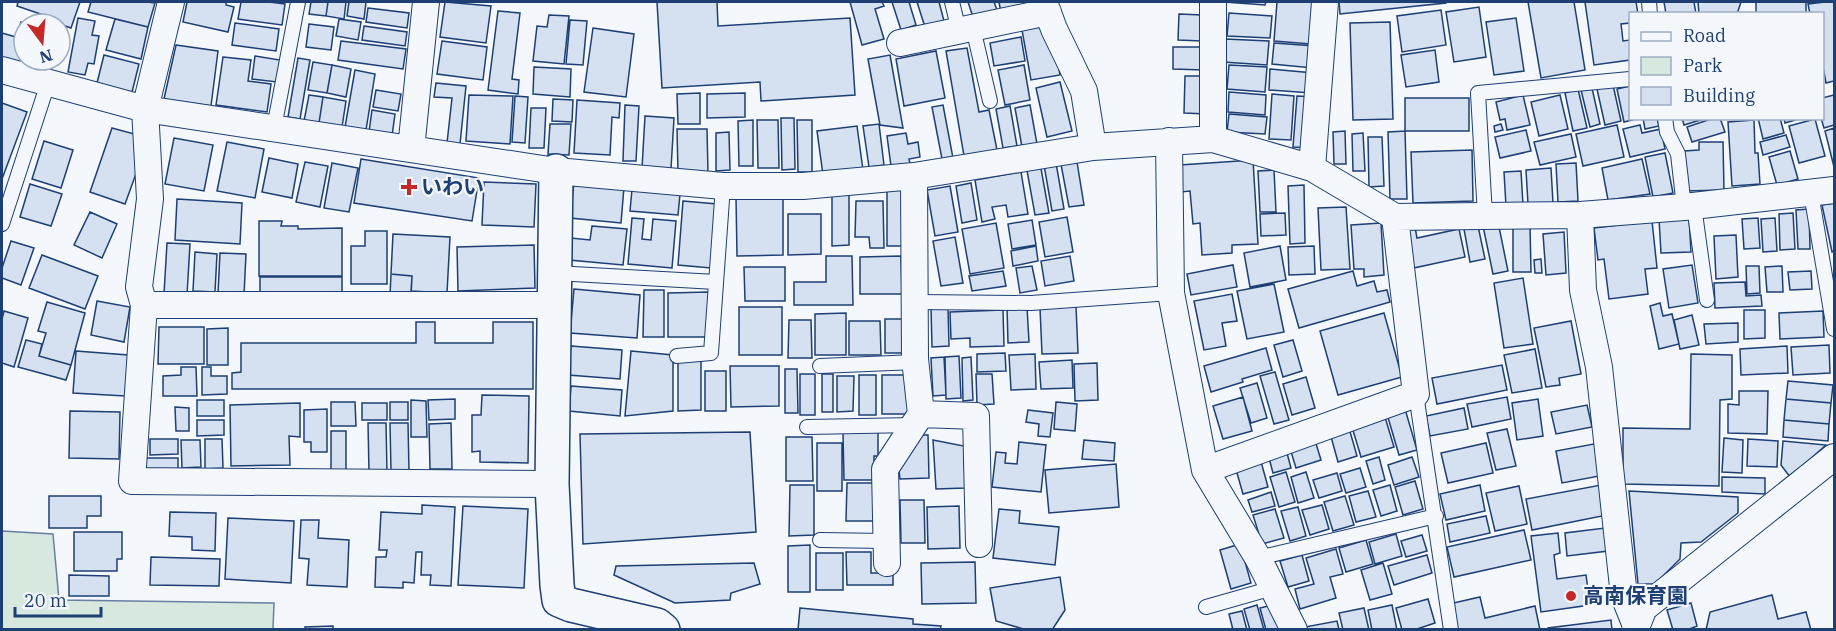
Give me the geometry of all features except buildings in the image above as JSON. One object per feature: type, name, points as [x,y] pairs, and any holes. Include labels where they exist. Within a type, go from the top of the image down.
[{"type":"street","points":[[171,2],[145,109],[150,199],[140,287],[144,305],[132,481],[552,484]]},
{"type":"street","points":[[411,148],[426,2]]},
{"type":"street","points":[[1213,2],[1213,138]]},
{"type":"street","points":[[1312,168],[1325,2]]},
{"type":"street","points":[[900,43],[966,29],[1046,7],[1084,91],[1093,147]]},
{"type":"street","points":[[2,70],[145,109],[556,171],[723,186],[803,186],[914,176],[1093,147],[1213,138],[1312,168],[1395,217],[1580,215],[1823,191]]},
{"type":"street","points":[[1169,141],[1171,293],[1205,470],[1258,558],[1294,630]]},
{"type":"street","points":[[556,171],[552,484],[559,600],[571,605],[657,625],[663,630]]},
{"type":"street","points":[[887,552],[885,469],[918,419],[914,176]]},
{"type":"street","points":[[1580,215],[1583,290],[1599,367],[1624,596],[1635,628]]},
{"type":"street","points":[[1205,470],[1416,394],[1395,217]]},
{"type":"street","points":[[144,305],[555,306]]},
{"type":"street","points":[[918,419],[976,416],[979,544]]},
{"type":"street","points":[[1635,628],[1644,608],[1834,457]]},
{"type":"lane","points":[[274,128],[298,2]]},
{"type":"lane","points":[[952,2],[966,29],[990,101]]},
{"type":"lane","points":[[1485,216],[1478,93],[1629,79]]},
{"type":"lane","points":[[2,224],[48,83]]},
{"type":"lane","points":[[1665,120],[1667,132],[1678,154],[1707,300]]},
{"type":"lane","points":[[677,356],[711,353],[723,186]]},
{"type":"lane","points":[[1823,191],[1834,329]]},
{"type":"lane","points":[[555,273],[716,282]]},
{"type":"lane","points":[[916,302],[1031,303],[1171,293]]},
{"type":"lane","points":[[820,366],[916,363]]},
{"type":"lane","points":[[1416,394],[1452,630]]},
{"type":"lane","points":[[807,427],[918,419]]},
{"type":"lane","points":[[1258,558],[1436,516]]},
{"type":"lane","points":[[820,540],[887,552]]},
{"type":"lane","points":[[1206,607],[1273,588]]},
{"type":"green space","points":[[2,531],[53,534],[59,600],[274,603],[273,629],[2,629]]},
{"type":"place","name":"いわい","points":[[409,187]]},
{"type":"place","name":"高南保育園","points":[[1571,596]]}]
